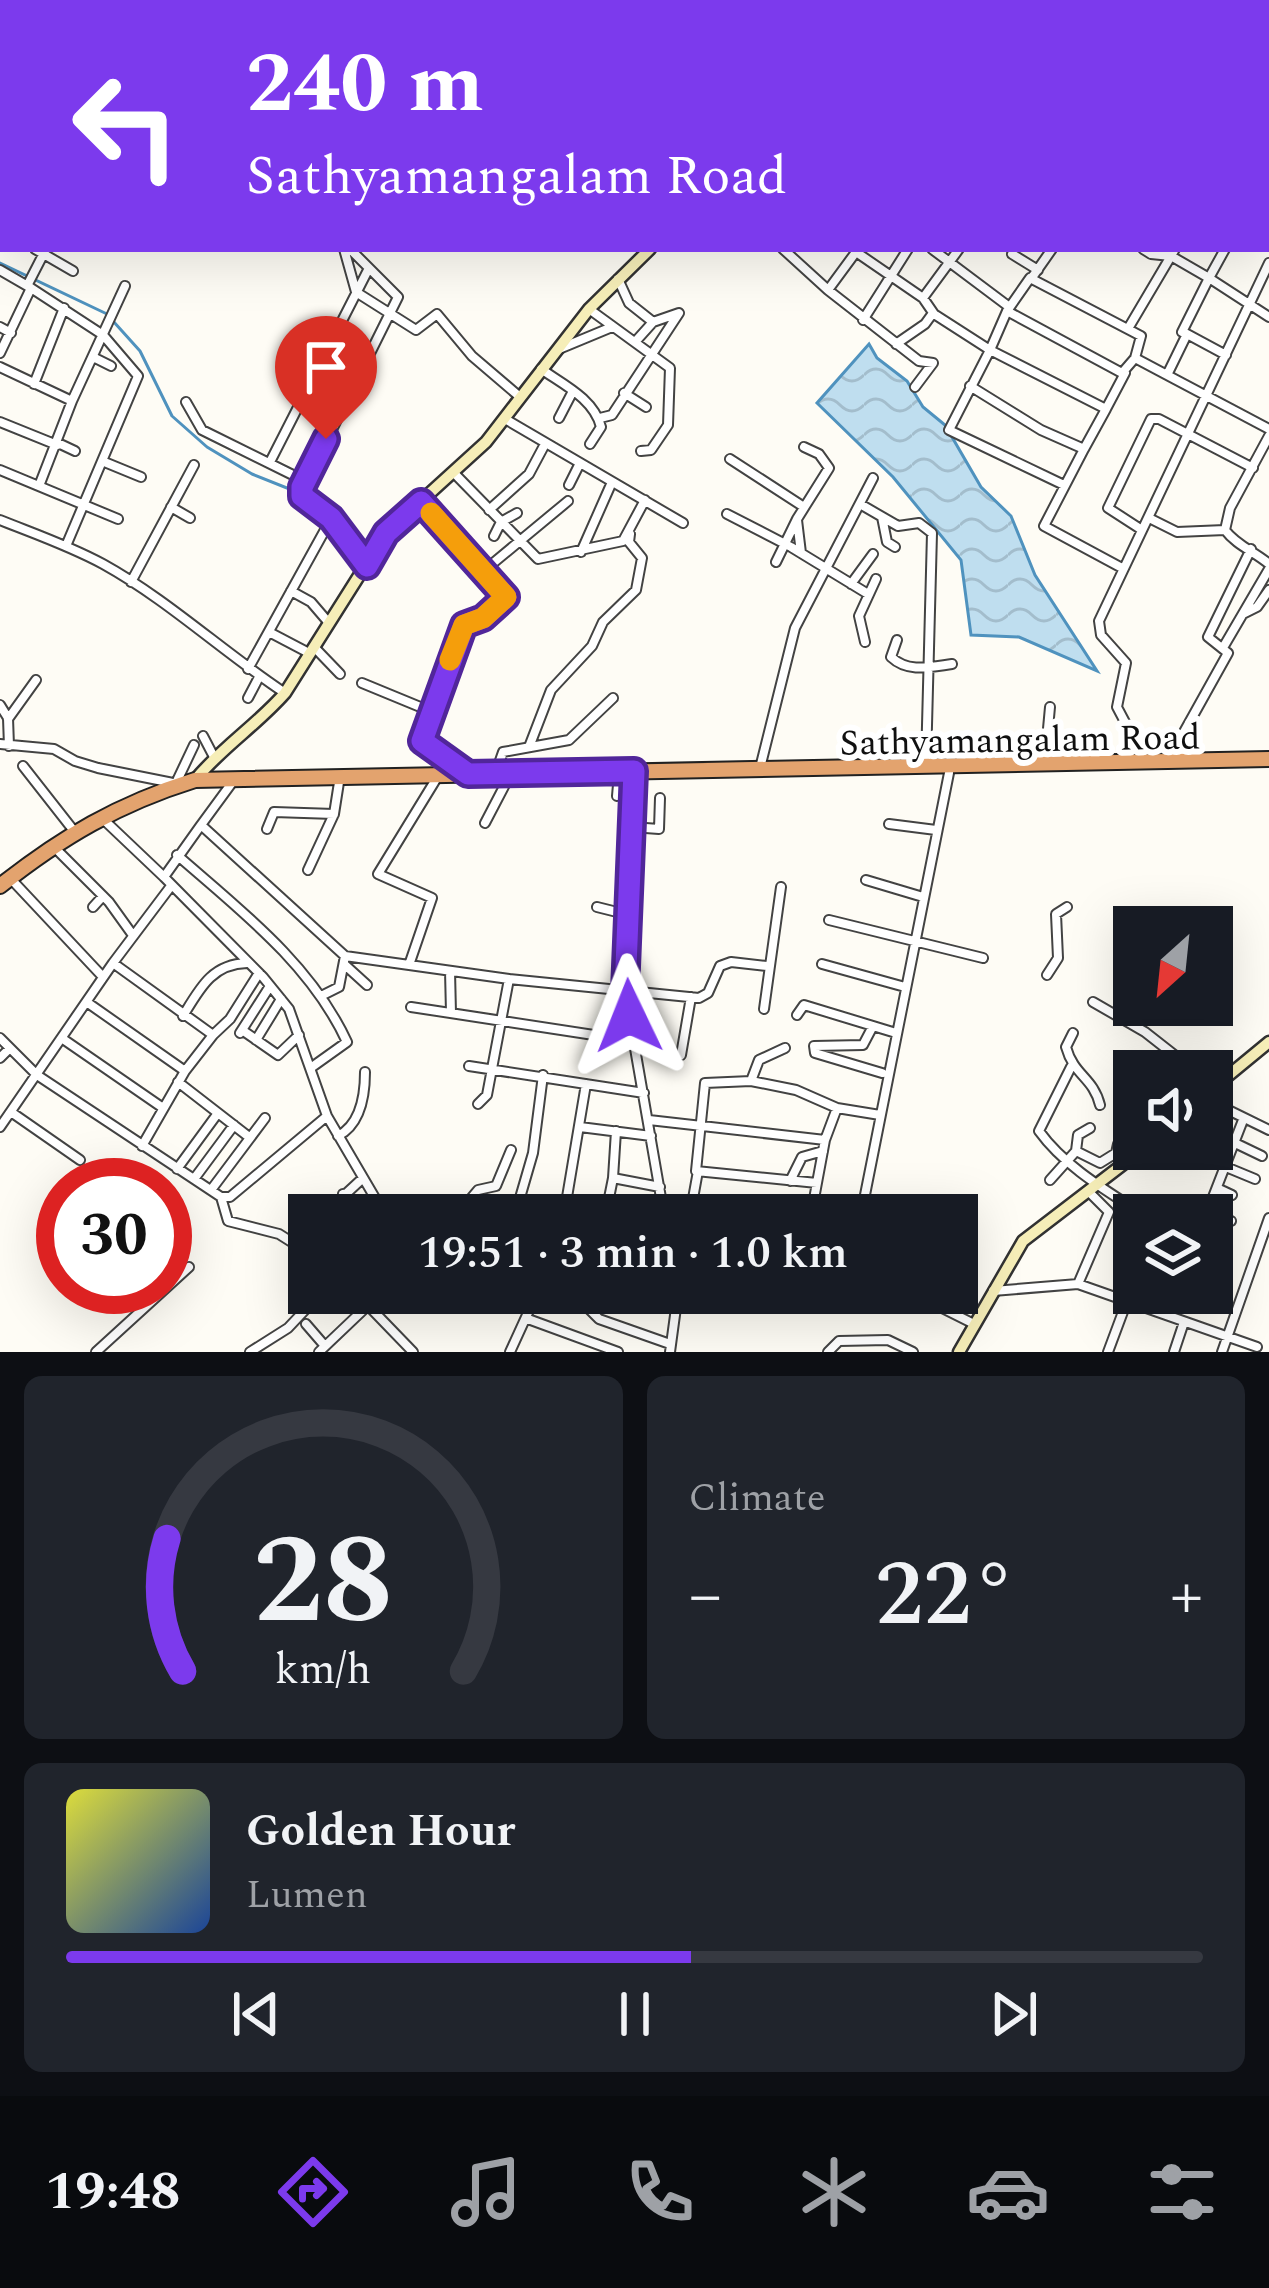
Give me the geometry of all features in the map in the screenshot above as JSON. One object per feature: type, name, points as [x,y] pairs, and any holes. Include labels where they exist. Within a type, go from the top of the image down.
[{"type":"highway","name":"Sathyamangalam Road","points":[[766,770],[950,773],[1146,761],[1269,763]]},
{"type":"highway","name":"Sathyamangalam Road","points":[[5,882],[74,831],[184,782],[340,775],[1269,763]]},
{"type":"street","points":[[0,353],[41,252]]},
{"type":"street","points":[[43,252],[73,272]]},
{"type":"street","points":[[348,252],[356,292],[416,330],[436,314],[472,356],[520,397]]},
{"type":"street","points":[[350,252],[398,297],[301,494],[372,558]]},
{"type":"street","points":[[184,782],[266,716],[285,694],[386,533],[505,419],[589,309],[647,252]]},
{"type":"street","points":[[787,252],[863,320],[920,361],[932,362],[915,387]]},
{"type":"street","points":[[828,290],[855,252]]},
{"type":"street","points":[[857,252],[923,298],[933,313],[990,350],[1106,409]]},
{"type":"street","points":[[863,320],[906,252]]},
{"type":"street","points":[[935,252],[1008,309],[1125,373]]},
{"type":"street","points":[[923,298],[957,252]]},
{"type":"street","points":[[1050,252],[1008,309],[949,430],[1064,484]]},
{"type":"street","points":[[1129,327],[1173,252],[1269,317]]},
{"type":"street","points":[[1223,252],[1183,332],[1226,356]]},
{"type":"street","points":[[1012,254],[1035,275],[1141,336],[1135,358],[1044,526],[1122,568]]},
{"type":"street","points":[[1146,761],[1117,707],[1126,663],[1097,628],[1269,263]]},
{"type":"street","points":[[270,462],[369,268]]},
{"type":"street","points":[[0,270],[104,335],[138,376],[67,546]]},
{"type":"street","points":[[618,279],[629,303],[653,322]]},
{"type":"street","points":[[39,486],[125,286]]},
{"type":"street","points":[[34,384],[64,308]]},
{"type":"street","points":[[589,309],[670,368],[668,425],[651,450],[641,451]]},
{"type":"street","points":[[600,418],[612,415],[679,313],[653,322],[635,342]]},
{"type":"street","points":[[896,344],[926,324],[933,313]]},
{"type":"street","points":[[553,352],[613,326]]},
{"type":"street","points":[[0,327],[11,333]]},
{"type":"street","points":[[1167,375],[1187,334]]},
{"type":"street","points":[[93,357],[112,366]]},
{"type":"street","points":[[1135,358],[1269,432],[1230,508],[1225,530],[1269,567],[1224,646]]},
{"type":"street","points":[[0,367],[72,401]]},
{"type":"street","points":[[540,368],[600,418],[601,427],[590,445]]},
{"type":"street","points":[[970,386],[1041,430],[1084,449]]},
{"type":"street","points":[[560,418],[573,391]]},
{"type":"street","points":[[624,393],[646,407]]},
{"type":"street","points":[[186,402],[202,430],[305,481]]},
{"type":"street","points":[[505,419],[683,523]]},
{"type":"street","points":[[1142,530],[1108,510],[1151,419],[1252,468]]},
{"type":"street","points":[[0,422],[75,451]]},
{"type":"street","points":[[489,510],[529,474],[546,443]]},
{"type":"street","points":[[776,562],[829,467],[819,454],[803,446]]},
{"type":"street","points":[[730,459],[804,507]]},
{"type":"street","points":[[102,461],[141,477]]},
{"type":"street","points":[[569,485],[580,463]]},
{"type":"street","points":[[130,582],[194,466]]},
{"type":"street","points":[[0,470],[118,519]]},
{"type":"street","points":[[453,472],[538,560],[623,541],[630,534]]},
{"type":"street","points":[[766,770],[795,628],[873,478]]},
{"type":"street","points":[[580,553],[612,482]]},
{"type":"street","points":[[529,747],[550,690],[592,646],[603,622],[636,590],[642,558],[629,542],[644,500]]},
{"type":"street","points":[[487,576],[492,564],[568,501]]},
{"type":"street","points":[[421,502],[506,597],[483,618],[464,625],[422,741],[468,774]]},
{"type":"street","points":[[860,504],[898,526],[920,523],[932,533],[926,766]]},
{"type":"street","points":[[171,507],[190,518]]},
{"type":"street","points":[[494,536],[501,522],[518,513]]},
{"type":"street","points":[[728,514],[868,594]]},
{"type":"street","points":[[882,517],[887,542],[895,547]]},
{"type":"street","points":[[248,669],[331,518]]},
{"type":"street","points":[[1148,518],[1177,532],[1225,530]]},
{"type":"street","points":[[797,519],[801,554]]},
{"type":"street","points":[[0,520],[67,546],[130,582],[285,694]]},
{"type":"street","points":[[1183,760],[1184,732],[1228,653],[1208,637],[1251,549]]},
{"type":"street","points":[[850,584],[873,554]]},
{"type":"street","points":[[865,642],[859,616],[876,579]]},
{"type":"street","points":[[1242,615],[1256,607],[1269,590]]},
{"type":"street","points":[[292,591],[311,602],[330,624]]},
{"type":"street","points":[[269,632],[313,651],[340,674]]},
{"type":"street","points":[[897,640],[891,657],[895,662],[910,668],[952,664]]},
{"type":"street","points":[[248,698],[260,676]]},
{"type":"street","points":[[36,680],[8,719],[4,745],[54,748],[86,764],[184,782]]},
{"type":"street","points":[[362,683],[430,711]]},
{"type":"street","points":[[485,823],[503,774],[503,752],[569,740],[613,698]]},
{"type":"street","points":[[0,704],[8,719]]},
{"type":"street","points":[[1044,763],[1050,707]]},
{"type":"street","points":[[203,736],[214,757]]},
{"type":"street","points":[[184,782],[194,745]]},
{"type":"street","points":[[23,766],[74,831]]},
{"type":"street","points":[[617,796],[627,771]]},
{"type":"street","points":[[627,771],[632,827],[625,991],[662,1194]]},
{"type":"street","points":[[865,1194],[950,773]]},
{"type":"street","points":[[308,870],[334,814],[340,775]]},
{"type":"street","points":[[409,965],[431,898],[378,874],[439,775]]},
{"type":"street","points":[[164,877],[235,778]]},
{"type":"street","points":[[632,827],[659,830],[660,798]]},
{"type":"street","points":[[267,829],[274,812],[334,814]]},
{"type":"street","points":[[101,817],[290,1009],[327,1116],[373,1194]]},
{"type":"street","points":[[890,824],[936,830]]},
{"type":"street","points":[[200,825],[368,985]]},
{"type":"street","points":[[52,845],[103,896],[132,935]]},
{"type":"street","points":[[177,855],[265,932],[321,996],[347,1042],[311,1068]]},
{"type":"street","points":[[866,880],[923,897]]},
{"type":"street","points":[[5,882],[103,977]]},
{"type":"street","points":[[0,1127],[171,886]]},
{"type":"street","points":[[764,1009],[781,887]]},
{"type":"street","points":[[93,907],[103,896]]},
{"type":"street","points":[[597,907],[628,915]]},
{"type":"street","points":[[1047,975],[1058,958],[1057,914],[1067,907]]},
{"type":"street","points":[[829,920],[983,958]]},
{"type":"street","points":[[344,960],[691,997],[709,993],[720,966],[731,962],[767,966]]},
{"type":"street","points":[[321,996],[339,987],[344,960]]},
{"type":"street","points":[[113,963],[213,1035]]},
{"type":"street","points":[[184,1016],[207,977],[231,964],[248,963]]},
{"type":"street","points":[[822,964],[905,987]]},
{"type":"street","points":[[450,971],[452,1013]]},
{"type":"street","points":[[142,1146],[185,1071],[230,1019],[259,973]]},
{"type":"street","points":[[478,1104],[487,1095],[508,979]]},
{"type":"street","points":[[270,986],[240,1032],[278,1055],[299,1035]]},
{"type":"street","points":[[681,1055],[691,997]]},
{"type":"street","points":[[256,1040],[281,999]]},
{"type":"street","points":[[1093,1002],[1168,1050]]},
{"type":"street","points":[[88,1003],[185,1071]]},
{"type":"street","points":[[797,1016],[805,1005],[896,1034]]},
{"type":"street","points":[[411,1007],[633,1041]]},
{"type":"street","points":[[873,1026],[862,1045],[814,1046],[815,1054],[882,1073]]},
{"type":"street","points":[[1073,1033],[1066,1047],[1071,1066],[1096,1088],[1100,1105]]},
{"type":"street","points":[[0,1038],[37,1075],[161,1158]]},
{"type":"street","points":[[63,1039],[163,1108]]},
{"type":"street","points":[[1233,1072],[1269,1042]]},
{"type":"street","points":[[0,1058],[10,1048]]},
{"type":"street","points":[[752,1081],[758,1060],[785,1048]]},
{"type":"street","points":[[469,1066],[644,1093]]},
{"type":"street","points":[[1071,1066],[1039,1131],[1094,1189],[1109,1212],[1078,1284]]},
{"type":"street","points":[[338,1136],[348,1131],[365,1098],[365,1072]]},
{"type":"street","points":[[521,1194],[532,1154],[543,1075]]},
{"type":"street","points":[[694,1194],[705,1083],[752,1081],[796,1090],[837,1108],[880,1114]]},
{"type":"street","points":[[178,1082],[249,1137]]},
{"type":"street","points":[[568,1194],[586,1084]]},
{"type":"street","points":[[815,1194],[837,1108]]},
{"type":"street","points":[[11,1112],[77,1158]]},
{"type":"street","points":[[184,1158],[218,1113]]},
{"type":"street","points":[[1233,1114],[1269,1130]]},
{"type":"street","points":[[234,1125],[194,1179],[221,1197],[230,1197],[327,1116]]},
{"type":"street","points":[[211,1190],[265,1118]]},
{"type":"street","points":[[649,1120],[825,1145]]},
{"type":"street","points":[[1233,1148],[1243,1120]]},
{"type":"street","points":[[580,1127],[651,1136]]},
{"type":"street","points":[[1050,1180],[1076,1150],[1078,1135],[1090,1128]]},
{"type":"street","points":[[610,1194],[616,1131]]},
{"type":"street","points":[[1235,1143],[1262,1156]]},
{"type":"street","points":[[790,1181],[802,1157],[825,1145]]},
{"type":"street","points":[[475,1194],[496,1186],[511,1150]]},
{"type":"street","points":[[1076,1150],[1100,1163],[1113,1155]]},
{"type":"street","points":[[959,1352],[1023,1240],[1117,1170]]},
{"type":"street","points":[[1215,1194],[1225,1170]]},
{"type":"street","points":[[1233,1170],[1256,1179]]},
{"type":"street","points":[[698,1172],[817,1184]]},
{"type":"street","points":[[343,1194],[363,1178]]},
{"type":"street","points":[[613,1178],[660,1187]]},
{"type":"street","points":[[1217,1188],[1230,1194]]},
{"type":"street","points":[[1094,1189],[1113,1199]]},
{"type":"street","points":[[221,1197],[228,1220],[288,1238]]},
{"type":"street","points":[[1222,1352],[1269,1218]]},
{"type":"street","points":[[992,1292],[1078,1284],[1113,1296]]},
{"type":"street","points":[[96,1352],[138,1314]]},
{"type":"street","points":[[250,1352],[301,1314]]},
{"type":"street","points":[[306,1324],[322,1349],[359,1314]]},
{"type":"street","points":[[378,1314],[412,1352]]},
{"type":"street","points":[[510,1352],[529,1314]]},
{"type":"street","points":[[594,1314],[670,1348],[673,1314]]},
{"type":"street","points":[[954,1314],[974,1324]]},
{"type":"street","points":[[1108,1352],[1122,1314]]},
{"type":"street","points":[[1162,1314],[1257,1347]]},
{"type":"street","points":[[528,1318],[618,1352]]},
{"type":"street","points":[[1174,1352],[1184,1322]]},
{"type":"street","points":[[828,1352],[839,1341],[888,1340],[913,1352]]},
{"type":"street","points":[[391,1352],[402,1341]]},
{"type":"water","points":[[869,344],[877,358],[907,381],[923,407],[945,425],[981,487],[1011,516],[1035,575],[1097,671],[1019,637],[971,635],[961,560],[893,477],[817,403]]},
{"type":"waterway","points":[[0,263],[107,314]]},
{"type":"waterway","points":[[113,321],[140,351],[172,416],[207,447],[252,474],[297,492]]},
{"type":"waterway","points":[[306,493],[340,513],[368,550]]},
{"type":"slow traffic","points":[[431,513],[506,597],[483,618],[464,625],[450,660]]},
{"type":"route","points":[[326,439],[302,496],[331,518],[367,566],[386,533],[421,502],[506,597],[483,618],[464,625],[422,741],[468,774],[634,771],[625,991],[629,1016]]}]
